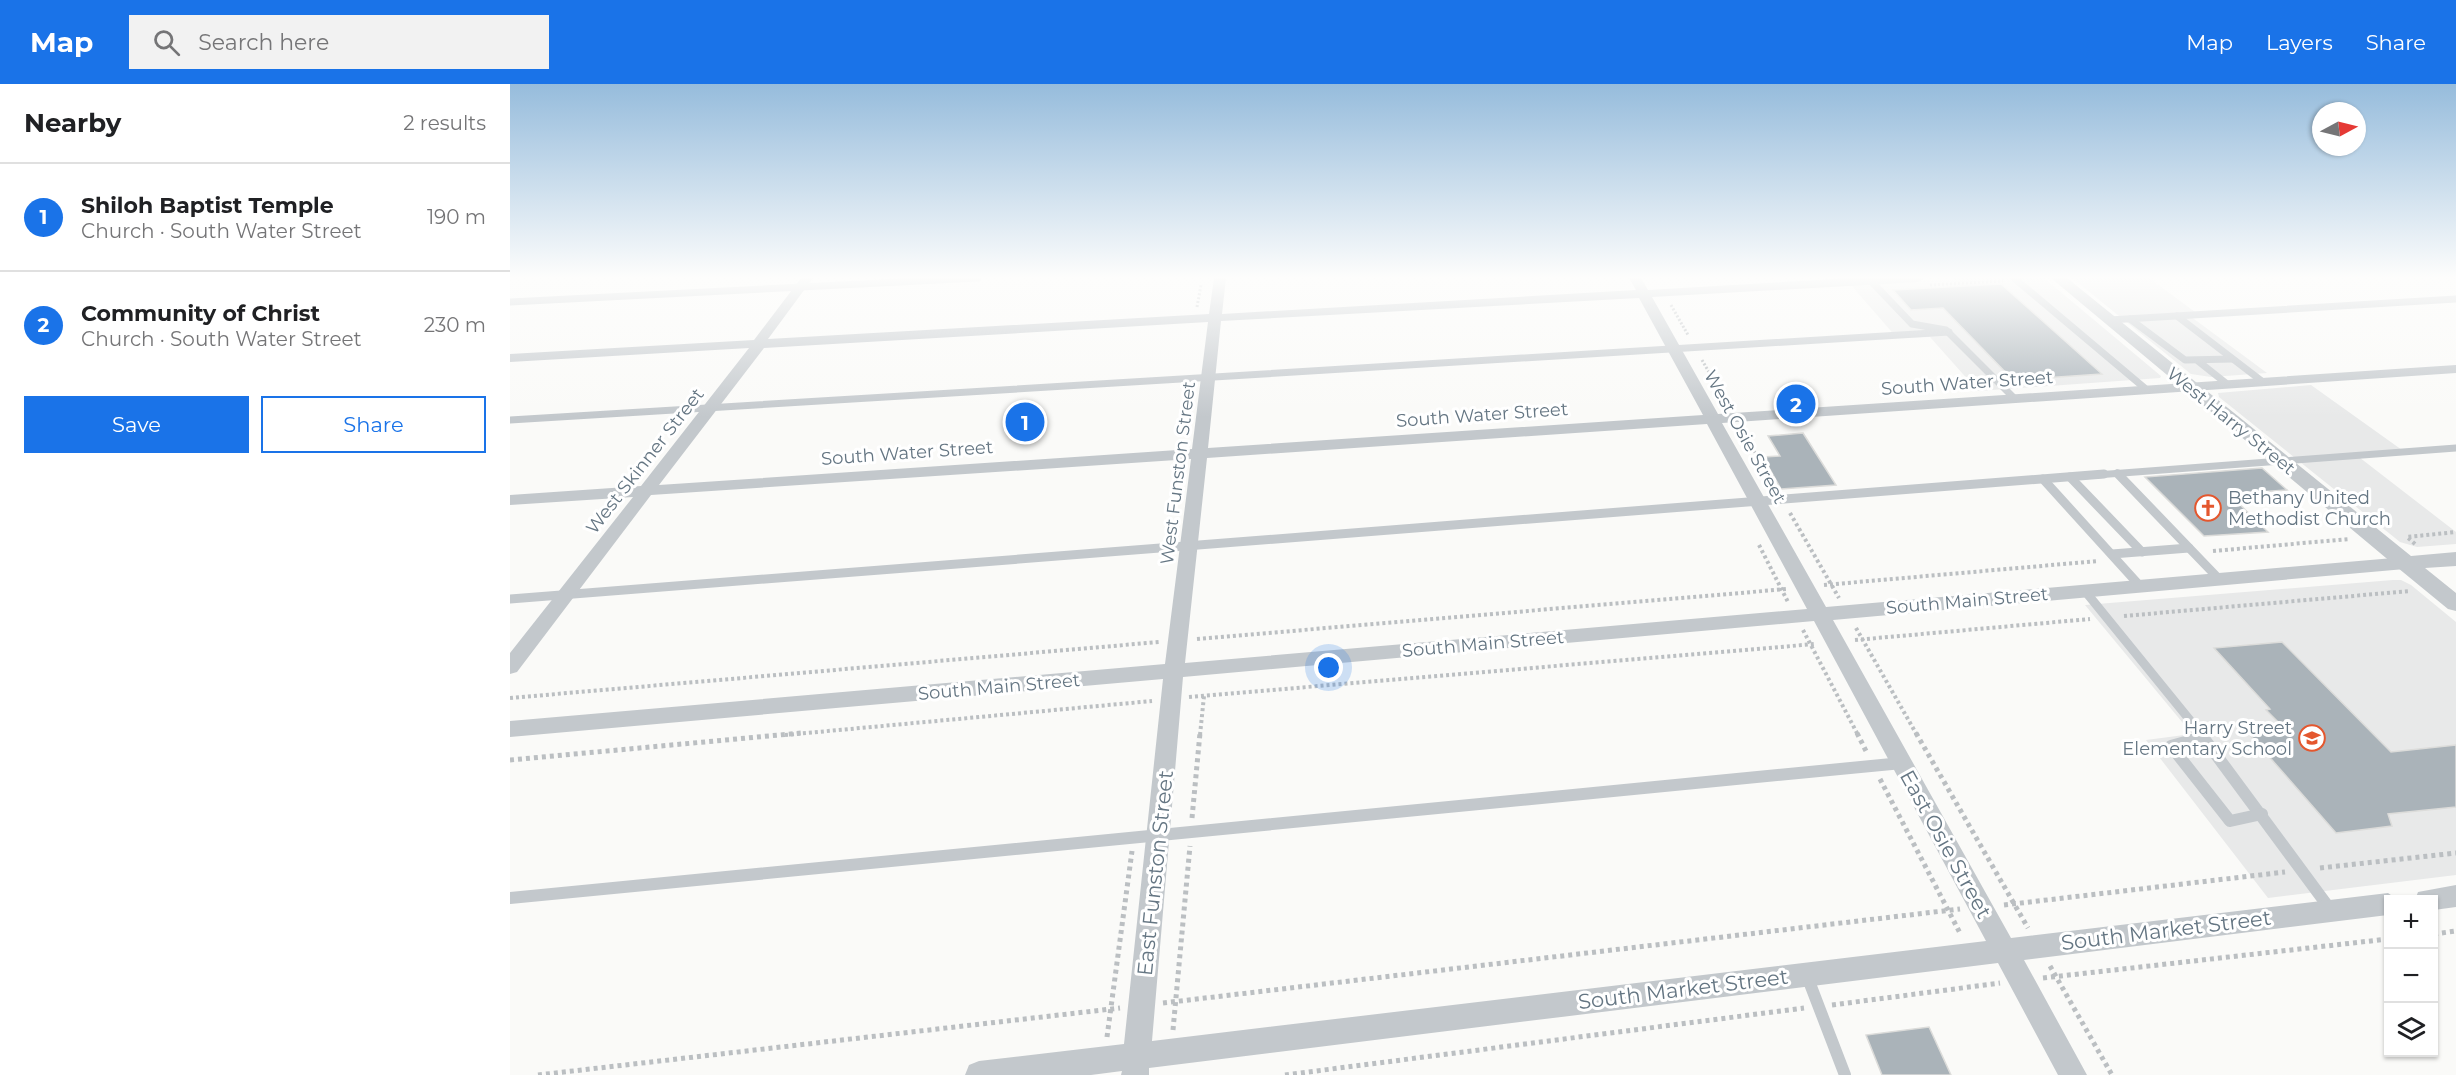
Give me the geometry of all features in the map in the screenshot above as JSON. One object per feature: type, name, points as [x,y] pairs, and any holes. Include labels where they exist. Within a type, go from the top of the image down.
[{"type":"street","name":"West Skinner Street","points":[[510,667],[774,324]]},
{"type":"street","points":[[510,358],[1105,324]]},
{"type":"street","name":"West Funston Street","points":[[1174,672],[1214,324]]},
{"type":"street","name":"West Osie Street","points":[[1661,324],[1820,614]]},
{"type":"street","name":"West Harry Street","points":[[2114,324],[2456,604]]},
{"type":"street","name":"South Water Street","points":[[510,500],[2456,369]]},
{"type":"street","name":"South Main Street","points":[[510,729],[2456,559]]},
{"type":"street","name":"East Osie Street","points":[[1820,614],[2073,1075]]},
{"type":"street","name":"East Funston Street","points":[[1136,1066],[1174,672]]},
{"type":"street","points":[[2438,898],[2456,896]]},
{"type":"street","name":"South Market Street","points":[[979,1075],[1136,1066],[1171,1052],[2384,904]]},
{"type":"lane","points":[[1913,324],[1949,332],[2015,399]]},
{"type":"lane","points":[[2069,324],[2147,390]]},
{"type":"lane","points":[[2137,324],[2178,357],[2198,361],[2232,359]]},
{"type":"lane","points":[[2188,324],[2263,382]]},
{"type":"lane","points":[[510,420],[1949,332]]},
{"type":"lane","points":[[2198,361],[2228,384]]},
{"type":"lane","points":[[510,598],[1782,498],[2456,448]]},
{"type":"lane","points":[[2117,473],[2219,579]]},
{"type":"lane","points":[[2070,477],[2142,552]]},
{"type":"lane","points":[[2043,479],[2140,586]]},
{"type":"lane","points":[[2114,557],[2142,552],[2192,551]]},
{"type":"lane","points":[[2085,591],[2204,737],[2331,911]]},
{"type":"lane","points":[[2204,737],[2171,746],[2230,821],[2262,814]]},
{"type":"lane","points":[[510,898],[1902,763]]},
{"type":"lane","points":[[1806,973],[1845,1075]]},
{"type":"path","points":[[1681,324],[2112,1075]]},
{"type":"path","points":[[2415,543],[2407,537],[2456,532]]},
{"type":"path","points":[[2192,551],[2353,539]]},
{"type":"path","points":[[510,698],[1831,585],[2114,557]]},
{"type":"path","points":[[510,760],[1204,696],[2414,591]]},
{"type":"path","points":[[1171,1052],[1204,696]]},
{"type":"path","points":[[538,1075],[2456,853]]},
{"type":"path","points":[[2438,933],[2456,931]]},
{"type":"shaded area","points":[[1885,324],[2099,324],[2161,376],[2160,378],[1978,391],[1930,337],[1897,338]]},
{"type":"shaded area","points":[[2129,324],[2201,324],[2267,373],[2211,377],[2191,374]]},
{"type":"shaded area","points":[[2311,385],[2402,450],[2355,454],[2456,532],[2456,544],[2417,547],[2400,542],[2219,397],[2218,393]]},
{"type":"shaded area","name":"Harry Street Elementary School","points":[[2401,580],[2411,585],[2456,622],[2456,875],[2268,898],[2146,740],[2192,734],[2085,605]]},
{"type":"building","points":[[1959,324],[2046,324],[2102,374],[2013,380]]},
{"type":"building","points":[[1803,433],[1836,485],[1781,489],[1763,457],[1780,456],[1768,436]]},
{"type":"building","name":"Bethany United Methodist Church","points":[[2262,468],[2287,490],[2229,494],[2268,532],[2204,536],[2145,477]]},
{"type":"building","points":[[2282,642],[2391,752],[2456,745],[2456,807],[2388,814],[2392,826],[2336,833],[2244,728],[2280,724],[2266,710],[2270,709],[2214,648]]},
{"type":"building","points":[[1929,1027],[1951,1075],[1882,1075],[1866,1035]]},
{"type":"place","name":"Community of Christ","points":[[1796,404]]},
{"type":"place","name":"Shiloh Baptist Temple","points":[[1025,422]]},
{"type":"place","name":"Bethany United Methodist Church","points":[[2208,508]]},
{"type":"place","name":"Harry Street Elementary School","points":[[2312,738]]}]
